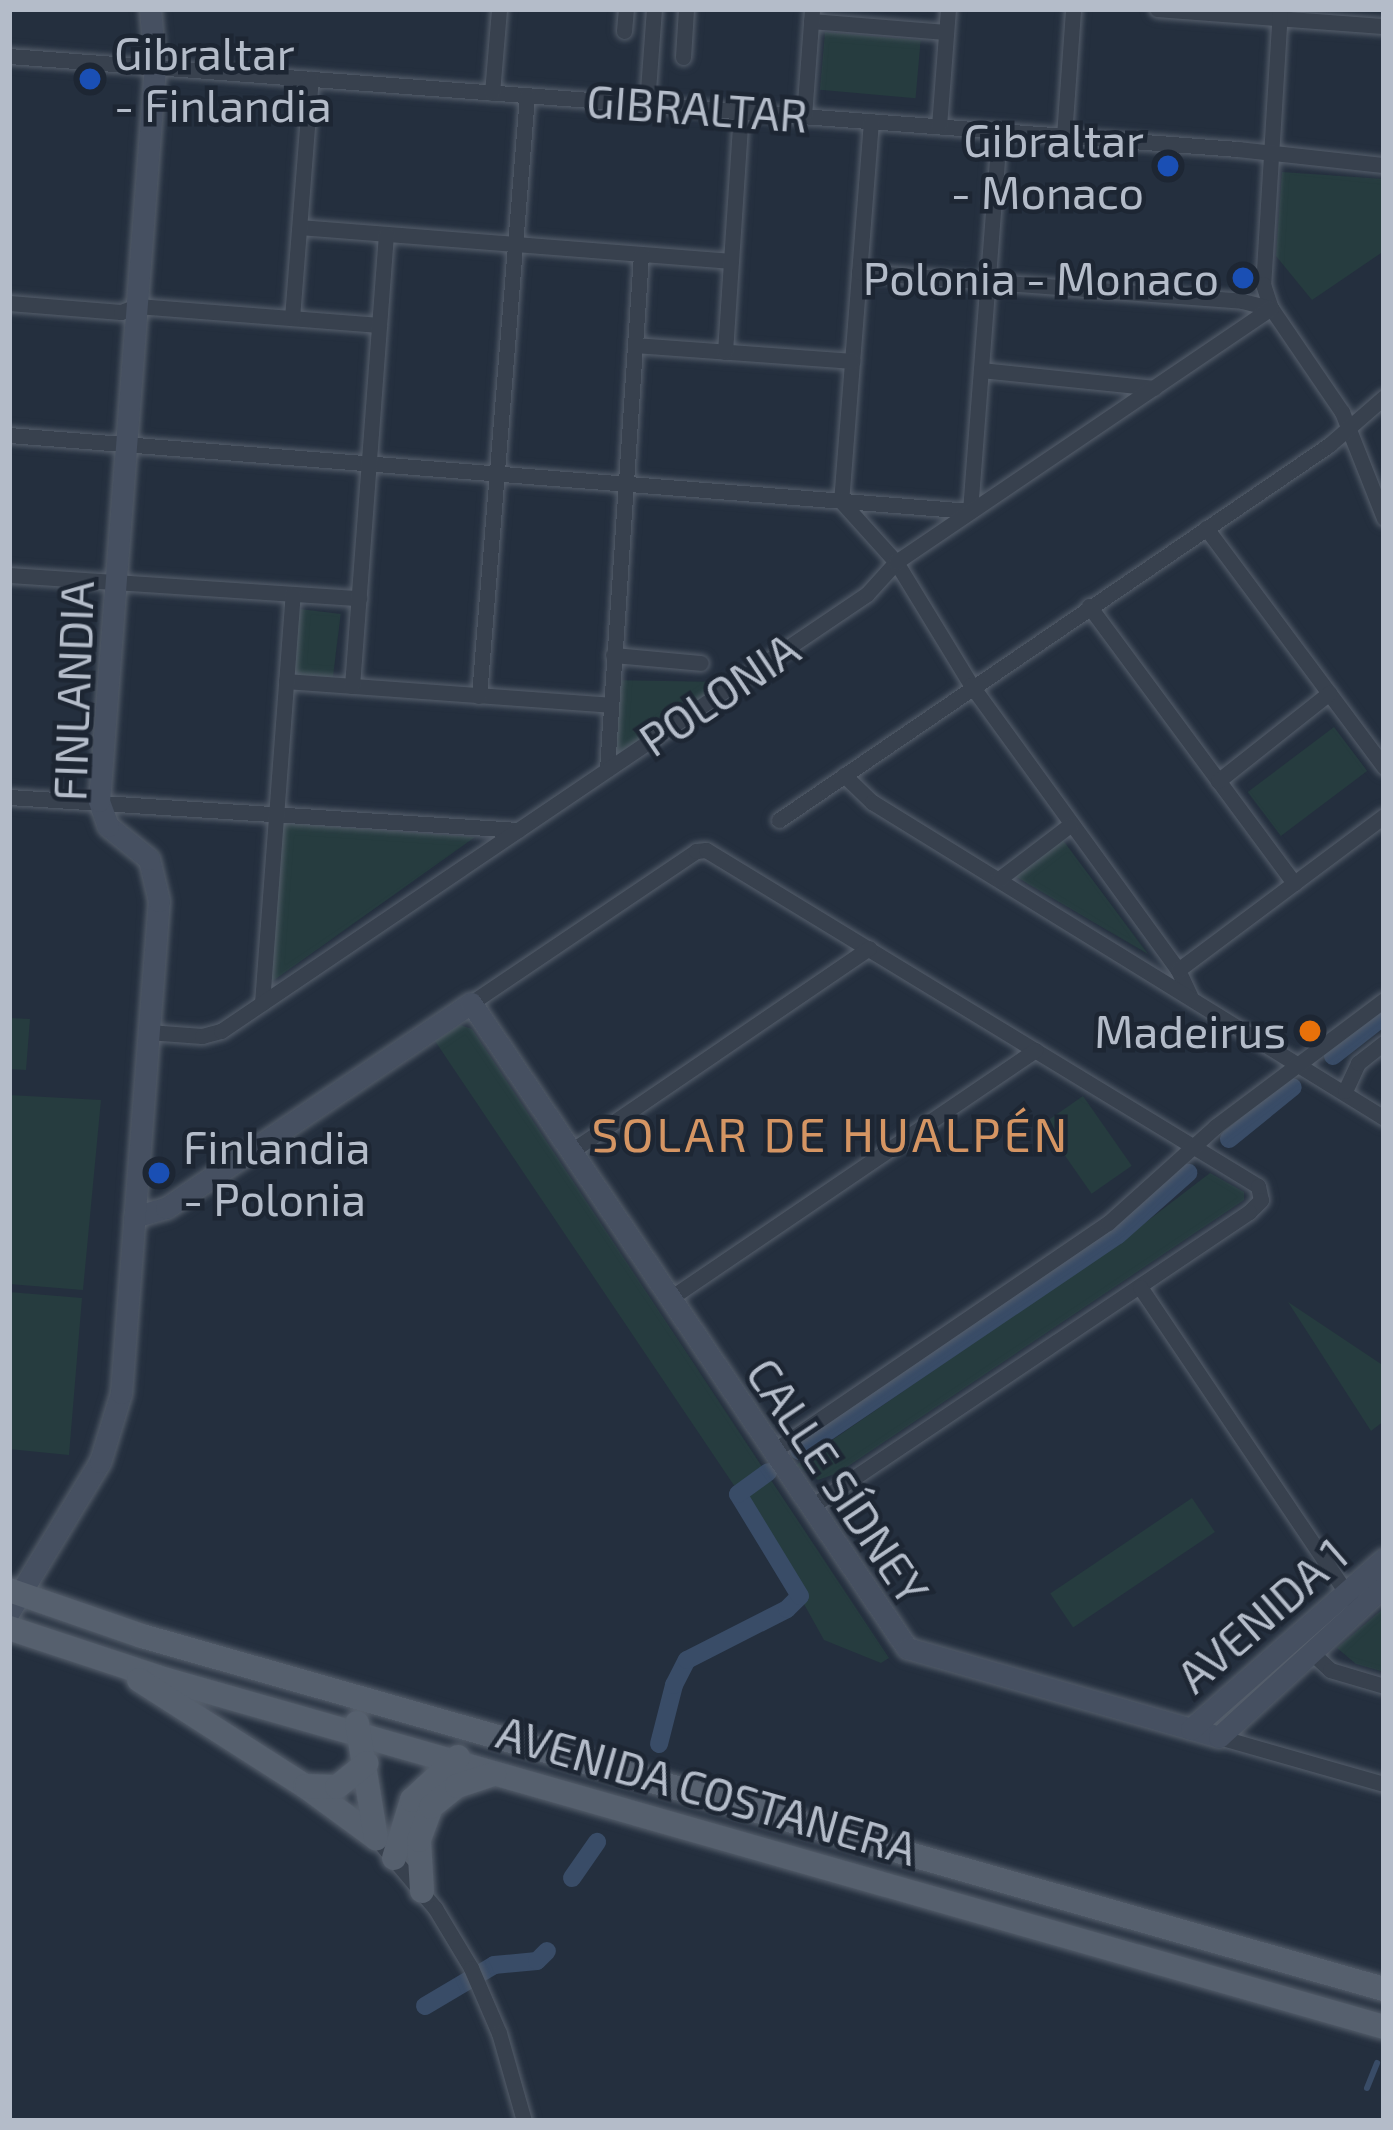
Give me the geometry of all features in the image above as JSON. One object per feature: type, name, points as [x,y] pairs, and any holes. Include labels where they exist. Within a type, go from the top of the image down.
[{"type":"main road","name":"AVENIDA COSTANERA","points":[[12,1599],[1384,1989]]},
{"type":"main road","name":"AVENIDA COSTANERA","points":[[9,1628],[114,1664],[362,1736],[1384,2027]]},
{"type":"main road","points":[[114,1664],[305,1786],[376,1838]]},
{"type":"main road","points":[[326,1689],[350,1712],[362,1736],[376,1838]]},
{"type":"main road","points":[[394,1858],[412,1800],[452,1761],[512,1742]]},
{"type":"main road","points":[[305,1786],[337,1787],[367,1763]]},
{"type":"main road","points":[[422,1891],[419,1840],[431,1807],[457,1786],[497,1774]]},
{"type":"street","name":"FINLANDIA","points":[[12,1599],[100,1462],[115,1425],[134,1217],[158,878],[149,859],[108,826],[99,801],[155,67],[150,9]]},
{"type":"street","points":[[492,93],[499,9]]},
{"type":"street","points":[[624,31],[626,9]]},
{"type":"street","points":[[647,104],[654,9]]},
{"type":"street","points":[[682,57],[686,9]]},
{"type":"street","points":[[938,126],[948,9]]},
{"type":"street","points":[[1064,136],[1073,9]]},
{"type":"street","points":[[1157,9],[1280,14],[1384,26]]},
{"type":"street","points":[[1280,14],[1262,269],[1271,308],[1348,427],[1384,518]]},
{"type":"street","points":[[804,116],[811,15],[946,32]]},
{"type":"street","name":"GIBRALTAR","points":[[9,56],[1269,152],[1384,165]]},
{"type":"street","points":[[292,318],[311,79]]},
{"type":"street","points":[[479,696],[527,95]]},
{"type":"street","points":[[724,352],[741,111]]},
{"type":"street","points":[[871,121],[841,501],[896,562],[971,685],[1178,970],[1190,996]]},
{"type":"street","points":[[9,435],[970,511],[999,131]]},
{"type":"street","points":[[300,227],[731,261]]},
{"type":"street","points":[[352,686],[386,234]]},
{"type":"street","points":[[607,769],[641,254]]},
{"type":"street","points":[[859,272],[1242,301],[1271,308]]},
{"type":"street","points":[[9,303],[121,312],[137,306],[380,325]]},
{"type":"street","name":"POLONIA","points":[[148,1032],[210,1036],[262,1004],[867,594],[896,562],[1271,308]]},
{"type":"street","points":[[634,345],[852,361]]},
{"type":"street","points":[[981,370],[1154,388]]},
{"type":"street","points":[[779,820],[1206,528],[1384,397]]},
{"type":"street","points":[[1206,528],[1384,767]]},
{"type":"street","points":[[9,575],[358,598]]},
{"type":"street","points":[[262,1004],[293,594]]},
{"type":"street","points":[[1089,606],[1294,884]]},
{"type":"street","points":[[613,655],[701,663]]},
{"type":"street","points":[[286,681],[609,705]]},
{"type":"street","points":[[1218,781],[1329,693]]},
{"type":"street","points":[[844,775],[872,802],[1384,1118]]},
{"type":"street","points":[[9,797],[518,830]]},
{"type":"street","points":[[1178,970],[1381,824]]},
{"type":"street","points":[[999,879],[1070,825]]},
{"type":"street","points":[[134,1217],[166,1208],[703,849],[1193,1144],[1258,1186],[1261,1200],[1140,1287],[809,1508]]},
{"type":"street","points":[[570,1152],[869,949]]},
{"type":"street","points":[[772,1452],[1108,1223],[1193,1144],[1384,1000]]},
{"type":"street","name":"CALLE SÍDNEY","points":[[471,1004],[907,1648],[1384,1784]]},
{"type":"street","points":[[1345,1091],[1354,1068],[1384,1043]]},
{"type":"street","points":[[669,1299],[1036,1049]]},
{"type":"street","points":[[1140,1287],[1352,1600]]},
{"type":"street","name":"AVENIDA 1","points":[[1219,1737],[1311,1652],[1384,1558]]},
{"type":"street","name":"AVENIDA 1","points":[[1191,1729],[1352,1600],[1384,1586]]},
{"type":"street","points":[[1311,1652],[1330,1670],[1384,1686]]},
{"type":"street","points":[[376,1838],[422,1891],[486,2000],[524,2121]]},
{"type":"green space","points":[[825,32],[921,40],[916,98],[820,90]]},
{"type":"green space","points":[[1282,172],[1384,179],[1384,251],[1312,300],[1276,256]]},
{"type":"green space","points":[[300,609],[341,614],[333,680],[292,675]]},
{"type":"green space","points":[[606,680],[726,682],[600,766]]},
{"type":"green space","points":[[1334,727],[1367,771],[1281,836],[1248,792]]},
{"type":"green space","points":[[284,823],[475,837],[270,983],[278,839]]},
{"type":"green space","points":[[1062,839],[1148,954],[1013,875]]},
{"type":"green space","points":[[9,1018],[30,1019],[26,1070],[9,1069]]},
{"type":"green space","points":[[460,1025],[472,1029],[889,1658],[881,1663],[824,1640],[804,1604],[805,1591],[435,1041]]},
{"type":"green space","points":[[9,1095],[101,1100],[83,1290],[9,1284]]},
{"type":"green space","points":[[1083,1096],[1132,1166],[1092,1194],[1043,1124]]},
{"type":"green space","points":[[1210,1173],[1244,1192],[1244,1200],[838,1473],[818,1480],[796,1465],[1120,1242]]},
{"type":"green space","points":[[9,1292],[82,1298],[69,1455],[9,1449]]},
{"type":"green space","points":[[1288,1302],[1384,1366],[1384,1421],[1371,1431]]},
{"type":"green space","points":[[1192,1498],[1215,1532],[1073,1628],[1050,1594]]},
{"type":"green space","points":[[1384,1608],[1384,1672],[1356,1664],[1337,1648]]},
{"type":"waterway","points":[[1333,1056],[1384,1016]]},
{"type":"waterway","points":[[1229,1139],[1293,1087]]},
{"type":"waterway","points":[[799,1451],[1118,1235],[1188,1173]]},
{"type":"waterway","points":[[659,1744],[674,1685],[687,1660],[787,1609],[800,1596],[738,1494],[768,1472]]},
{"type":"waterway","points":[[572,1878],[597,1842]]},
{"type":"waterway","points":[[425,2006],[494,1965],[537,1961],[547,1951]]},
{"type":"waterway","points":[[1367,2088],[1377,2063]]},
{"type":"place","name":"Gibraltar - Finlandia","points":[[90,79]]},
{"type":"place","name":"Gibraltar - Monaco","points":[[1168,166]]},
{"type":"place","name":"Polonia - Monaco","points":[[1243,278]]},
{"type":"place","name":"Madeirus","points":[[1310,1031]]},
{"type":"place","name":"Finlandia - Polonia","points":[[159,1173]]},
{"type":"district","name":"SOLAR DE HUALPÉN","points":[[831,1134]]}]
